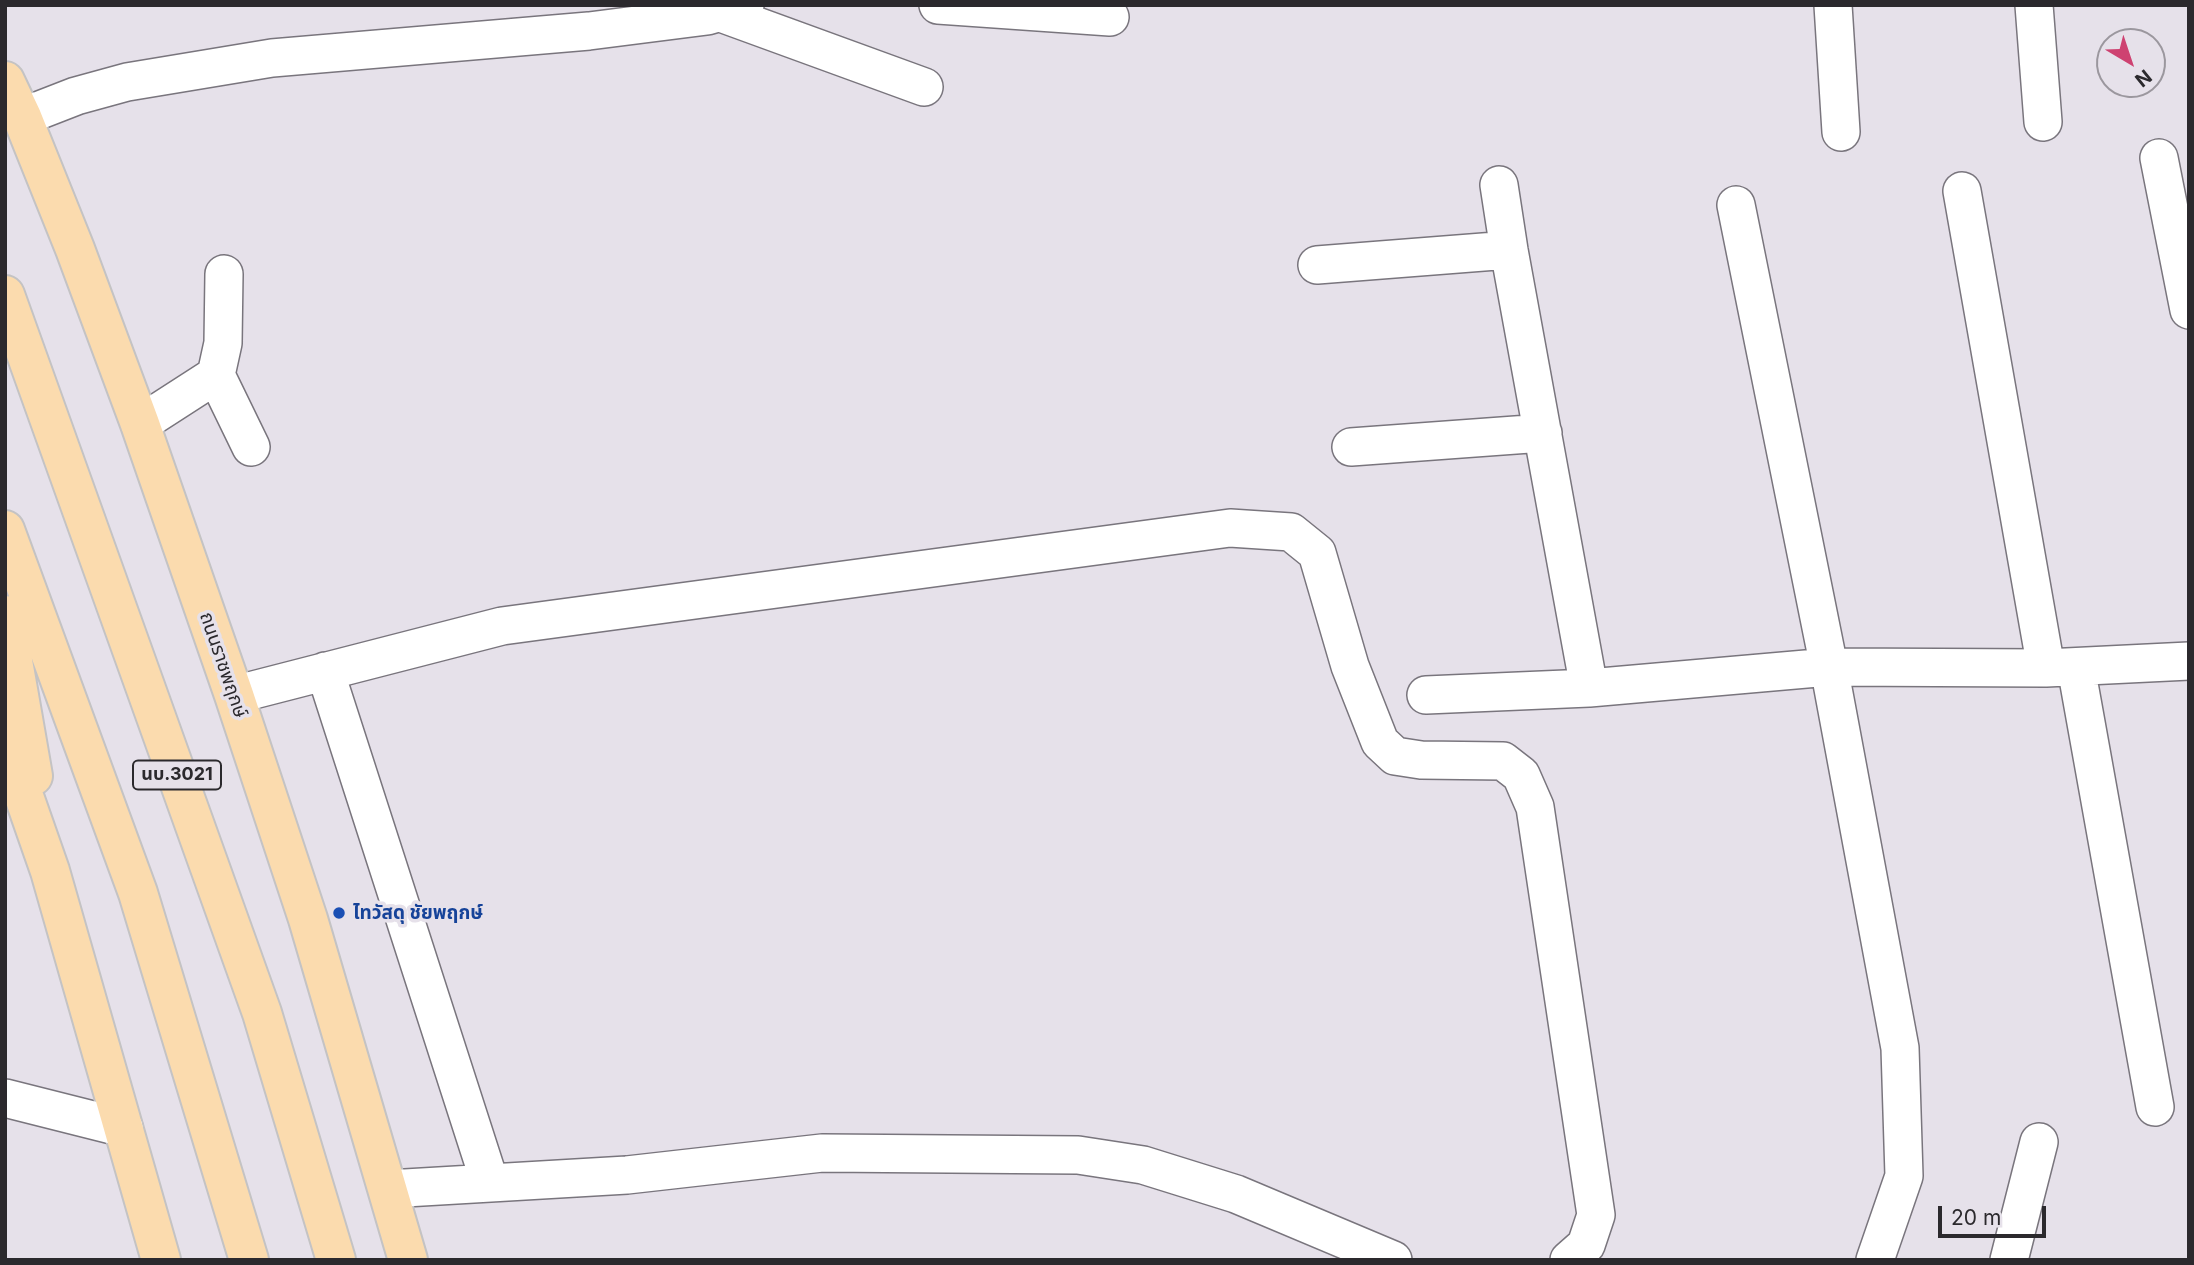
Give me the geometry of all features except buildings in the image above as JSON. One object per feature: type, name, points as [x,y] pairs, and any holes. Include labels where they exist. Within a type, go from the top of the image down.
[{"type":"main road","name":"ถนนราชพฤกษ์","points":[[5,80],[75,249],[234,695],[308,919],[408,1260]]},
{"type":"main road","name":"นบ.3021","points":[[5,295],[262,1013],[337,1260]]},
{"type":"main road","points":[[5,530],[138,893],[249,1260]]},
{"type":"main road","points":[[5,615],[50,871]]},
{"type":"main road","points":[[5,742],[50,871],[161,1260]]},
{"type":"street","points":[[938,5],[1110,17]]},
{"type":"street","points":[[1833,5],[1841,132]]},
{"type":"street","points":[[2034,5],[2043,122]]},
{"type":"street","points":[[22,117],[76,96],[127,82],[272,58],[589,31],[707,16],[733,9],[924,88]]},
{"type":"street","points":[[2159,158],[2189,310]]},
{"type":"street","points":[[1499,186],[1589,688]]},
{"type":"street","points":[[1962,191],[2155,1107]]},
{"type":"street","points":[[1736,205],[1829,667],[1900,1048],[1904,1176],[1875,1260]]},
{"type":"street","points":[[1317,265],[1509,250]]},
{"type":"street","points":[[224,274],[223,343],[216,375],[251,447]]},
{"type":"street","points":[[139,424],[216,375]]},
{"type":"street","points":[[1351,447],[1543,433]]},
{"type":"street","points":[[234,695],[502,626],[1230,528],[1291,532],[1317,553],[1350,666],[1380,742],[1395,756],[1421,760],[1503,761],[1521,775],[1535,807],[1596,1215],[1586,1245],[1569,1260]]},
{"type":"street","points":[[1426,695],[1589,688],[1829,667],[2061,667],[2189,662]]},
{"type":"street","points":[[325,671],[490,1183]]},
{"type":"street","points":[[5,1098],[124,1128]]},
{"type":"street","points":[[2009,1260],[2039,1142]]},
{"type":"street","points":[[387,1189],[627,1175],[822,1153],[1078,1155],[1143,1166],[1236,1194],[1392,1260]]},
{"type":"place","name":"ไทวัสดุ ชัยพฤกษ์","points":[[339,913]]}]
